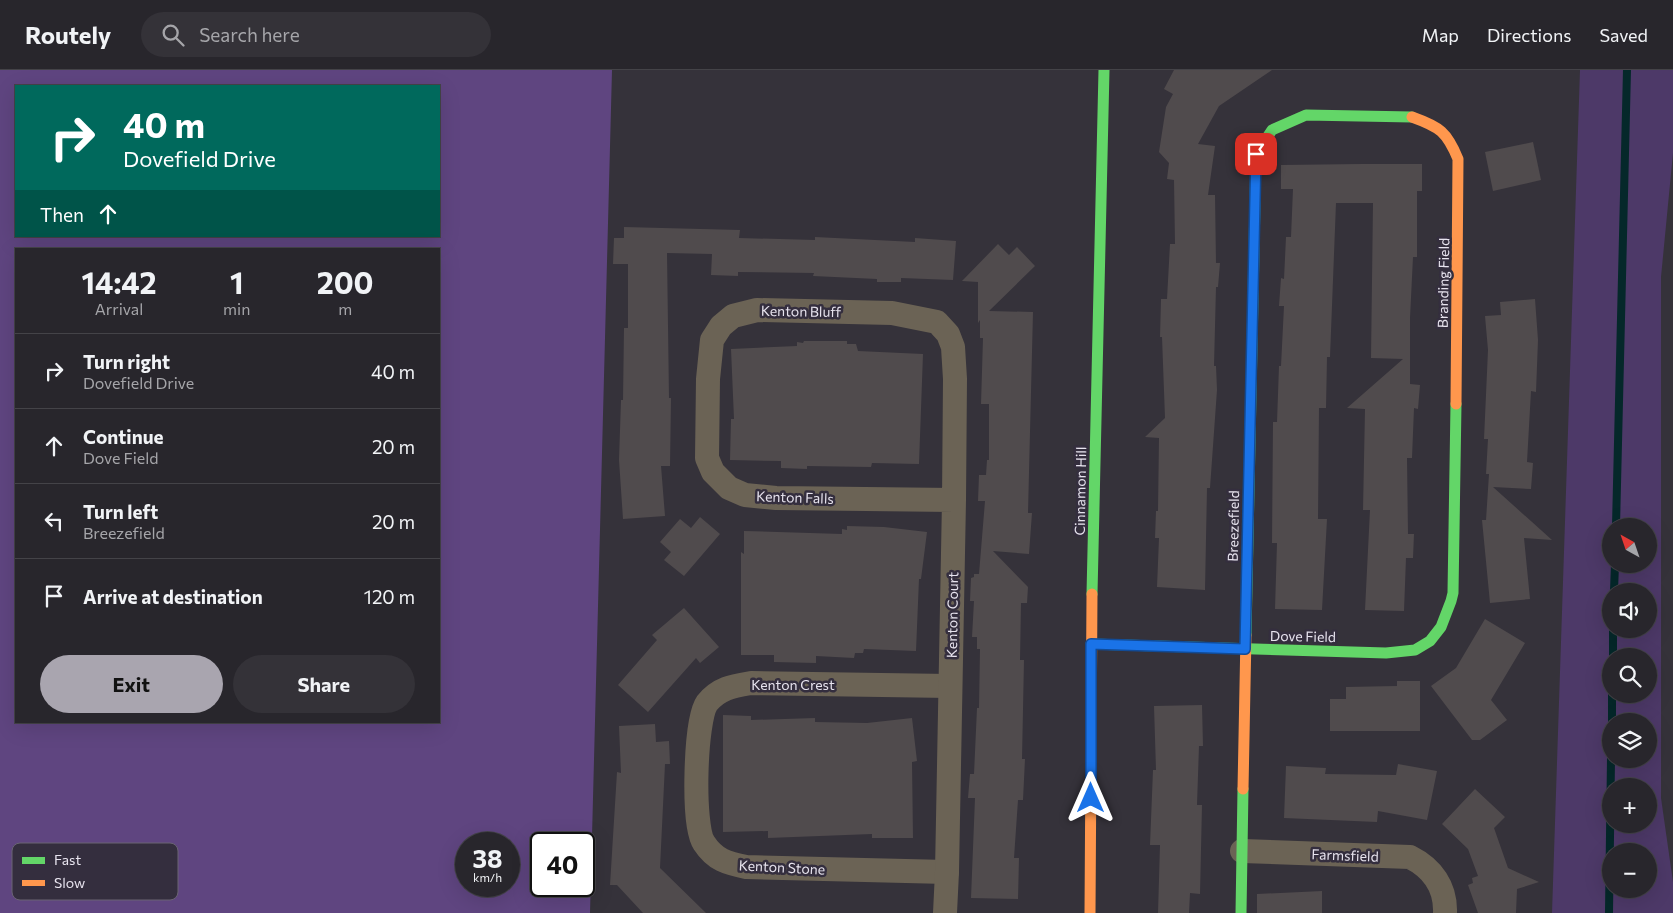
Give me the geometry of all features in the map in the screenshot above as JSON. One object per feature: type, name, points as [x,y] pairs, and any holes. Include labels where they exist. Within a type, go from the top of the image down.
[{"type":"street","name":"Cinnamon Hill","points":[[1090,913],[1091,644],[1104,70]]},
{"type":"street","name":"Branding Field","points":[[1264,141],[1272,130],[1286,122],[1306,115],[1411,117],[1434,125],[1448,138],[1458,160],[1453,593],[1448,613],[1440,628]]},
{"type":"street","name":"Breezefield","points":[[1241,913],[1256,154],[1264,141]]},
{"type":"street","name":"Kenton Bluff","points":[[708,405],[712,340],[721,326],[733,316],[757,310],[892,312],[937,322]]},
{"type":"street","name":"Kenton Court","points":[[937,322],[948,334],[953,347],[956,379],[945,913]]},
{"type":"street","name":"Kenton Falls","points":[[708,405],[707,458],[713,472],[729,488],[745,495],[954,500]]},
{"type":"street","name":"Dove Field","points":[[1091,644],[1245,649],[1414,651],[1432,640],[1440,628]]},
{"type":"street","name":"Kenton Crest","points":[[698,766],[700,719],[707,704],[725,687],[751,683],[950,686]]},
{"type":"street","name":"Kenton Stone","points":[[698,766],[698,828],[703,842],[712,854],[723,862],[746,867],[947,872]]},
{"type":"street","name":"Farmsfield","points":[[1242,851],[1410,857],[1421,862],[1434,874],[1439,882],[1445,913]]},
{"type":"shaded area","points":[[0,70],[612,70],[592,832],[530,832],[530,897],[590,897],[590,913],[0,913]]},
{"type":"shaded area","points":[[1580,70],[1673,70],[1673,153],[1661,277],[1661,798],[1673,882],[1673,913],[1552,913]]},
{"type":"building","points":[[1174,70],[1272,70],[1219,106],[1198,144],[1215,146],[1208,195],[1215,195],[1216,263],[1220,263],[1218,287],[1216,287],[1214,366],[1216,366],[1217,390],[1210,488],[1207,488],[1205,590],[1157,587],[1159,538],[1155,538],[1156,511],[1158,511],[1159,438],[1145,437],[1165,418],[1162,337],[1160,337],[1161,299],[1167,299],[1170,244],[1175,244],[1174,180],[1167,179],[1169,163],[1159,152],[1166,107],[1173,94],[1164,89]]},
{"type":"building","points":[[1533,142],[1541,180],[1493,191],[1485,152]]},
{"type":"building","points":[[1422,164],[1422,191],[1417,191],[1417,257],[1413,257],[1410,318],[1410,384],[1420,385],[1418,409],[1414,408],[1412,458],[1407,458],[1408,534],[1414,534],[1413,558],[1406,558],[1404,611],[1365,610],[1370,510],[1363,510],[1365,409],[1347,408],[1403,359],[1371,358],[1373,203],[1336,203],[1330,357],[1327,357],[1326,408],[1319,408],[1318,519],[1327,519],[1322,610],[1275,609],[1277,543],[1272,543],[1273,422],[1277,422],[1279,366],[1281,366],[1284,306],[1279,306],[1281,278],[1284,279],[1286,237],[1291,237],[1293,189],[1281,189],[1281,165]]},
{"type":"building","points":[[624,227],[740,230],[739,238],[815,240],[815,237],[915,242],[915,238],[956,241],[953,280],[901,278],[901,282],[877,282],[877,279],[813,276],[814,273],[738,272],[738,276],[711,275],[712,254],[667,253],[669,398],[671,398],[670,466],[661,466],[665,516],[623,519],[619,460],[621,400],[623,400],[624,328],[628,328],[628,264],[613,264],[614,238],[624,238]]},
{"type":"building","points":[[998,244],[1009,255],[1017,247],[1035,266],[989,311],[1033,312],[1028,513],[1032,513],[1029,554],[993,551],[1028,587],[1027,603],[1021,603],[1020,660],[1024,660],[1022,759],[1025,759],[1023,800],[1018,800],[1014,858],[1019,858],[1018,899],[971,898],[975,798],[968,798],[970,774],[974,774],[977,708],[979,708],[980,649],[977,649],[977,637],[972,637],[974,601],[970,601],[971,578],[974,577],[974,574],[979,574],[985,501],[978,501],[979,475],[986,475],[987,460],[989,460],[989,404],[981,404],[983,338],[980,338],[980,320],[978,323],[978,282],[962,281]]},
{"type":"building","points":[[1535,299],[1538,340],[1536,392],[1531,391],[1527,462],[1533,463],[1531,489],[1493,487],[1552,540],[1524,538],[1530,599],[1490,603],[1482,520],[1486,520],[1489,474],[1486,474],[1488,439],[1484,439],[1488,350],[1485,316],[1501,315],[1500,302]]},
{"type":"building","points":[[804,341],[847,341],[847,344],[856,344],[858,351],[923,354],[919,464],[872,463],[871,467],[807,466],[807,469],[781,468],[781,461],[730,460],[731,419],[734,419],[731,349],[797,346],[797,342],[803,343]]},
{"type":"building","points":[[700,517],[720,534],[684,576],[664,560],[671,552],[660,542],[680,519],[691,528]]},
{"type":"building","points":[[847,526],[884,527],[927,532],[921,579],[919,579],[916,651],[864,649],[863,653],[855,653],[854,658],[816,656],[816,663],[774,662],[774,655],[741,655],[741,552],[744,554],[744,531],[842,534],[842,529],[847,530]]},
{"type":"building","points":[[684,608],[719,647],[700,663],[696,658],[648,712],[618,685],[657,640],[652,635]]},
{"type":"building","points":[[1485,619],[1525,643],[1491,700],[1507,720],[1480,740],[1472,740],[1431,686],[1456,668]]},
{"type":"building","points":[[1397,681],[1420,681],[1420,731],[1330,731],[1330,699],[1346,699],[1346,687],[1397,686]]},
{"type":"building","points":[[1202,705],[1203,746],[1199,746],[1197,805],[1202,805],[1200,894],[1190,893],[1189,913],[1158,913],[1160,845],[1150,845],[1153,770],[1156,770],[1154,706]]},
{"type":"building","points":[[723,715],[751,716],[751,720],[815,718],[815,722],[867,723],[912,718],[917,761],[912,762],[913,838],[872,838],[872,834],[768,838],[768,831],[723,832]]},
{"type":"building","points":[[655,724],[656,742],[669,741],[670,764],[665,764],[660,868],[706,913],[643,913],[617,885],[610,885],[617,772],[621,773],[619,726]]},
{"type":"building","points":[[1398,764],[1437,771],[1427,820],[1378,811],[1377,822],[1284,818],[1286,766],[1326,768],[1325,774],[1396,775]]},
{"type":"building","points":[[1475,789],[1505,817],[1494,828],[1508,868],[1539,882],[1517,889],[1516,913],[1478,913],[1468,885],[1473,883],[1472,878],[1478,876],[1468,849],[1442,824]]},
{"type":"building","points":[[1322,891],[1322,913],[1257,913],[1257,894]]},
{"type":"waterway","points":[[1616,518],[1627,70]]},
{"type":"waterway","points":[[1614,583],[1615,573]]},
{"type":"waterway","points":[[1613,638],[1613,648]]},
{"type":"waterway","points":[[1612,703],[1612,713]]},
{"type":"waterway","points":[[1609,913],[1611,768]]},
{"type":"traffic: fast","points":[[1092,594],[1104,70]]},
{"type":"traffic: fast","points":[[1246,635],[1256,154],[1272,130],[1306,115],[1412,117]]},
{"type":"traffic: fast","points":[[1091,644],[1386,653],[1415,650],[1430,641],[1441,627],[1453,593],[1456,404]]},
{"type":"traffic: fast","points":[[1241,913],[1243,789]]},
{"type":"traffic: slow","points":[[1412,117],[1429,124],[1446,136],[1458,159],[1456,404]]},
{"type":"traffic: slow","points":[[1090,913],[1092,594]]},
{"type":"traffic: slow","points":[[1243,789],[1246,635]]},
{"type":"route","points":[[1091,798],[1091,644],[1245,649],[1256,154]]}]
